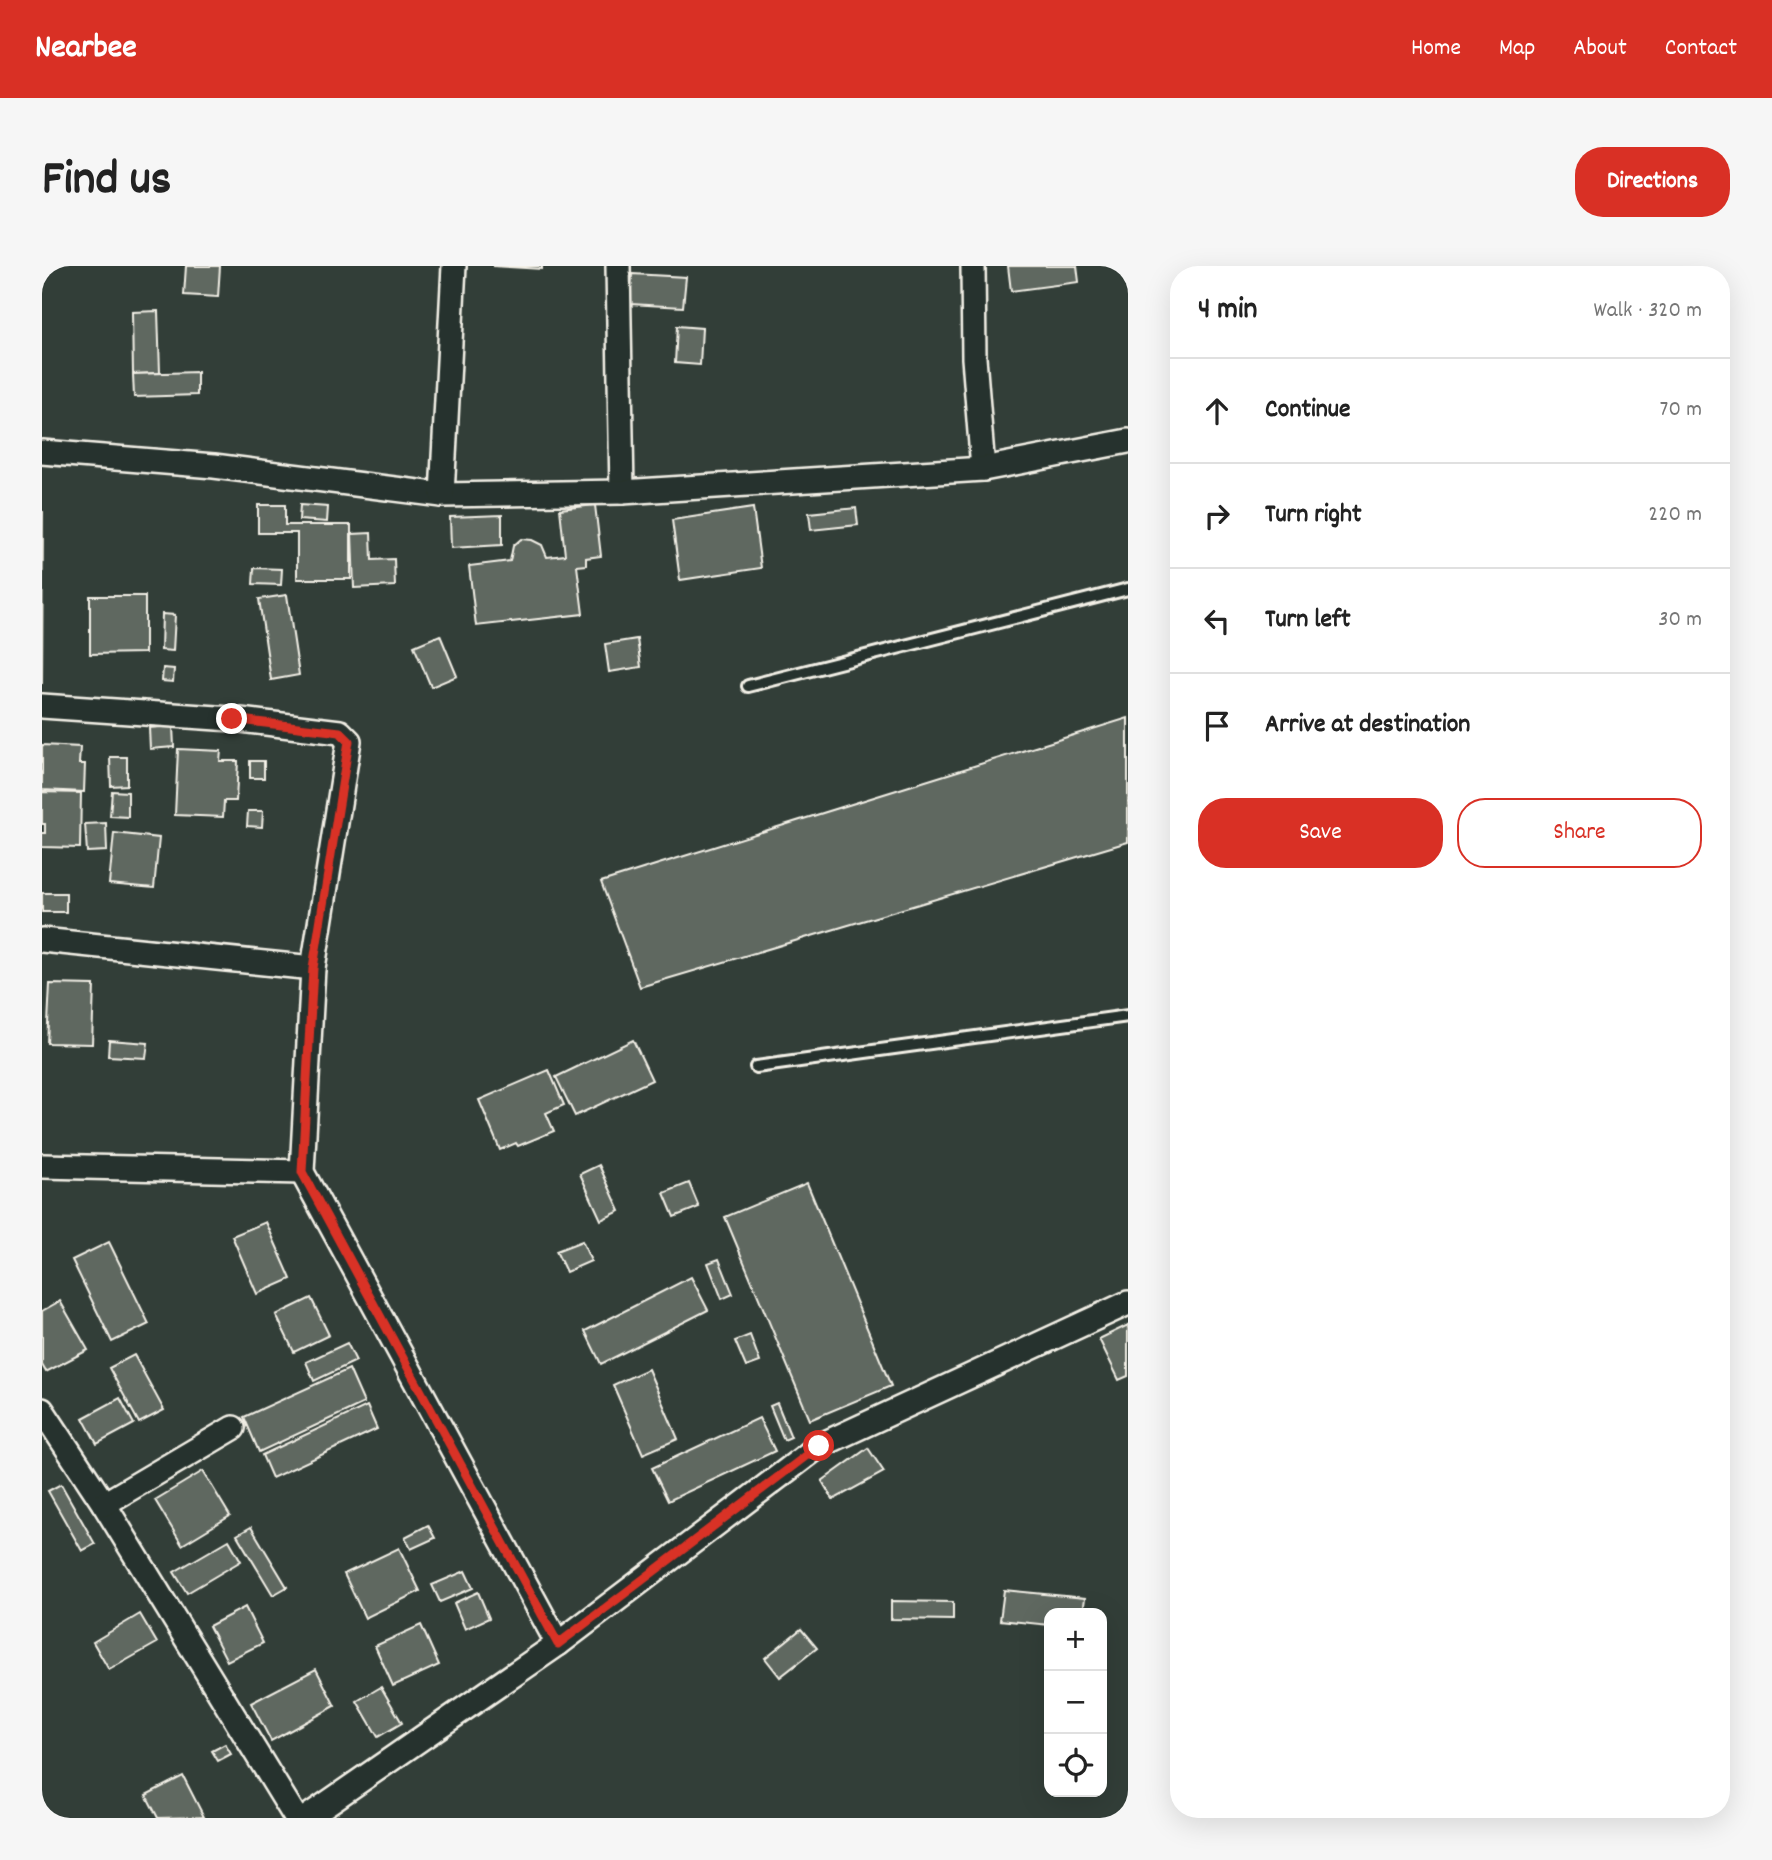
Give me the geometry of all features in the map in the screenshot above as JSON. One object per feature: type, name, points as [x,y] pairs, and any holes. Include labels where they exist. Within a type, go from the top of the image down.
[{"type":"street","points":[[442,495],[454,266]]},
{"type":"street","points":[[618,266],[622,492]]},
{"type":"street","points":[[973,266],[974,358],[983,469]]},
{"type":"street","points":[[42,452],[214,466],[442,495],[622,492],[983,469],[1128,441]]},
{"type":"street","points":[[42,706],[232,719],[340,732],[349,741],[313,968],[302,1172],[558,1644]]},
{"type":"street","points":[[42,940],[313,968]]},
{"type":"street","points":[[42,1166],[302,1172]]},
{"type":"street","points":[[306,1818],[558,1644],[819,1446],[1128,1303]]},
{"type":"street","points":[[42,1410],[104,1504],[296,1818]]},
{"type":"street","points":[[104,1504],[233,1427]]},
{"type":"lane","points":[[748,686],[1128,589]]},
{"type":"lane","points":[[757,1067],[1128,1016]]},
{"type":"building","points":[[186,266],[220,266],[218,297],[184,295]]},
{"type":"building","points":[[493,266],[542,266],[542,269]]},
{"type":"building","points":[[1008,266],[1077,266],[1079,282],[1011,291]]},
{"type":"building","points":[[632,274],[686,277],[683,307],[630,304]]},
{"type":"building","points":[[158,311],[160,373],[133,374],[132,312]]},
{"type":"building","points":[[677,326],[702,328],[700,365],[675,363]]},
{"type":"building","points":[[197,372],[197,395],[134,397],[133,374]]},
{"type":"building","points":[[258,505],[285,505],[285,525],[351,525],[351,579],[297,579],[297,533],[258,533]]},
{"type":"building","points":[[300,505],[328,507],[327,522],[299,520]]},
{"type":"building","points":[[595,505],[601,556],[586,558],[586,565],[577,566],[583,614],[476,626],[469,566],[510,561],[513,546],[521,539],[542,545],[547,557],[565,555],[560,509]]},
{"type":"building","points":[[753,508],[761,568],[680,580],[672,520]]},
{"type":"building","points":[[856,508],[858,525],[811,530],[809,513]]},
{"type":"building","points":[[42,512],[43,512],[42,684]]},
{"type":"building","points":[[502,515],[502,545],[451,548],[450,517]]},
{"type":"building","points":[[371,533],[372,560],[394,559],[395,586],[354,588],[352,534]]},
{"type":"building","points":[[254,568],[282,569],[281,585],[253,584]]},
{"type":"building","points":[[287,595],[299,675],[271,680],[259,599]]},
{"type":"building","points":[[90,596],[145,596],[145,653],[90,654]]},
{"type":"building","points":[[162,614],[175,615],[173,651],[161,650]]},
{"type":"building","points":[[440,635],[457,676],[431,687],[414,646]]},
{"type":"building","points":[[637,639],[641,667],[609,672],[605,644]]},
{"type":"building","points":[[163,668],[174,669],[173,682],[162,681]]},
{"type":"building","points":[[1128,718],[1128,842],[640,987],[601,882]]},
{"type":"building","points":[[173,726],[174,747],[150,749],[149,728]]},
{"type":"building","points":[[42,745],[80,747],[79,764],[85,764],[84,792],[42,790]]},
{"type":"building","points":[[178,749],[221,751],[220,761],[238,761],[236,801],[224,801],[223,817],[175,815]]},
{"type":"building","points":[[110,757],[127,757],[127,785],[111,786]]},
{"type":"building","points":[[250,761],[264,761],[264,778],[250,778]]},
{"type":"building","points":[[112,791],[128,792],[128,817],[110,816]]},
{"type":"building","points":[[42,792],[81,793],[80,848],[42,847],[45,824],[42,824]]},
{"type":"building","points":[[248,811],[263,811],[262,827],[247,826]]},
{"type":"building","points":[[106,823],[107,851],[87,852],[85,824]]},
{"type":"building","points":[[114,833],[159,838],[154,888],[109,884]]},
{"type":"building","points":[[42,893],[66,893],[66,912],[42,912]]},
{"type":"building","points":[[50,984],[94,985],[92,1044],[47,1043]]},
{"type":"building","points":[[109,1040],[148,1043],[146,1058],[108,1056]]},
{"type":"building","points":[[633,1040],[652,1080],[575,1116],[556,1077]]},
{"type":"building","points":[[549,1070],[564,1105],[546,1113],[554,1131],[518,1146],[516,1143],[500,1150],[479,1100]]},
{"type":"building","points":[[599,1165],[620,1211],[601,1220],[580,1174]]},
{"type":"building","points":[[689,1183],[699,1207],[674,1217],[664,1193]]},
{"type":"building","points":[[807,1183],[891,1386],[810,1420],[725,1217]]},
{"type":"building","points":[[266,1222],[291,1279],[257,1294],[232,1236]]},
{"type":"building","points":[[582,1241],[591,1261],[566,1272],[556,1251]]},
{"type":"building","points":[[109,1242],[149,1324],[112,1342],[72,1260]]},
{"type":"building","points":[[719,1259],[733,1294],[722,1299],[708,1263]]},
{"type":"building","points":[[691,1277],[708,1310],[601,1364],[585,1331]]},
{"type":"building","points":[[311,1298],[329,1335],[294,1352],[276,1315]]},
{"type":"building","points":[[60,1301],[88,1350],[46,1372],[42,1365],[42,1311]]},
{"type":"building","points":[[1128,1325],[1128,1376],[1119,1380],[1099,1339]]},
{"type":"building","points":[[750,1335],[760,1362],[746,1367],[735,1341]]},
{"type":"building","points":[[347,1343],[356,1361],[314,1381],[306,1362]]},
{"type":"building","points":[[134,1355],[164,1410],[139,1423],[109,1368]]},
{"type":"building","points":[[349,1369],[364,1403],[259,1452],[244,1417]]},
{"type":"building","points":[[648,1369],[678,1439],[643,1454],[613,1385]]},
{"type":"building","points":[[120,1398],[134,1424],[97,1444],[83,1418]]},
{"type":"building","points":[[777,1403],[791,1437],[784,1440],[770,1406]]},
{"type":"building","points":[[367,1406],[377,1429],[272,1478],[262,1455]]},
{"type":"building","points":[[759,1418],[775,1451],[668,1501],[652,1468]]},
{"type":"building","points":[[868,1448],[884,1472],[833,1500],[822,1481]]},
{"type":"building","points":[[203,1471],[230,1516],[182,1545],[155,1500]]},
{"type":"building","points":[[61,1484],[95,1544],[82,1551],[48,1491]]},
{"type":"building","points":[[428,1525],[435,1538],[411,1549],[405,1537]]},
{"type":"building","points":[[251,1527],[287,1587],[273,1595],[237,1535]]},
{"type":"building","points":[[229,1540],[241,1561],[187,1593],[174,1572]]},
{"type":"building","points":[[399,1548],[420,1591],[365,1618],[344,1574]]},
{"type":"building","points":[[465,1571],[473,1588],[440,1602],[432,1585]]},
{"type":"building","points":[[1004,1590],[1085,1598],[1084,1608],[1044,1608],[1044,1624],[1000,1620]]},
{"type":"building","points":[[478,1592],[489,1618],[465,1629],[454,1603]]},
{"type":"building","points":[[891,1601],[953,1602],[953,1620],[891,1619]]},
{"type":"building","points":[[245,1607],[263,1643],[227,1661],[209,1626]]},
{"type":"building","points":[[140,1614],[157,1643],[109,1670],[93,1642]]},
{"type":"building","points":[[421,1625],[439,1665],[393,1686],[375,1646]]},
{"type":"building","points":[[801,1629],[817,1648],[780,1677],[765,1658]]},
{"type":"building","points":[[316,1669],[335,1706],[271,1741],[251,1703]]},
{"type":"building","points":[[381,1687],[402,1723],[378,1737],[357,1701]]},
{"type":"building","points":[[225,1744],[231,1754],[218,1761],[212,1751]]},
{"type":"building","points":[[183,1776],[204,1817],[158,1818],[146,1795]]},
{"type":"route","points":[[232,719],[340,732],[349,741],[313,968],[302,1172],[558,1644],[819,1446]]}]
